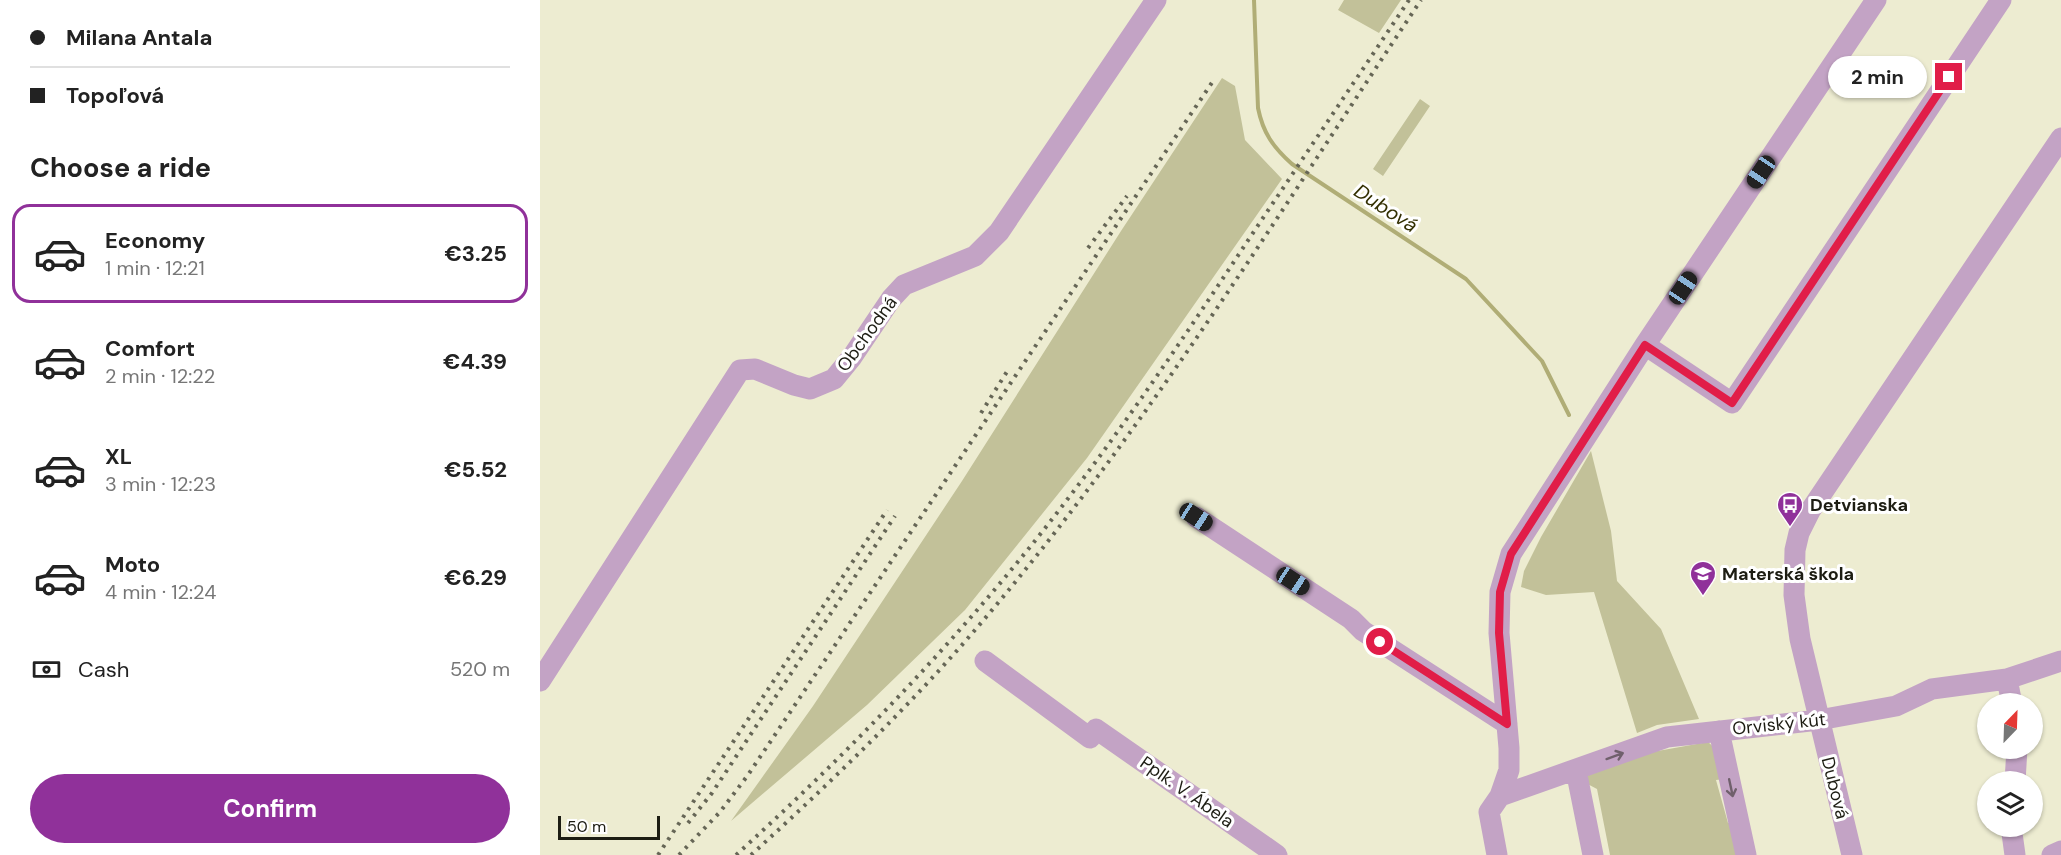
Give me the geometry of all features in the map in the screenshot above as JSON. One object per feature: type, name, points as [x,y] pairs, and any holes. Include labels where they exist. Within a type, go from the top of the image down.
[{"type":"street","name":"Obchodná","points":[[542,674],[740,370],[755,369],[794,386],[810,389],[834,379],[904,285],[975,256],[999,232],[1156,0]]},
{"type":"street","points":[[1497,855],[1489,813],[1500,796],[1509,770],[1499,633],[1500,592],[1511,554],[1645,345],[1876,0]]},
{"type":"street","points":[[1645,345],[1732,403],[2001,0]]},
{"type":"street","points":[[1819,720],[1800,639],[1794,596],[1795,550],[1799,533],[1810,511],[2061,138]]},
{"type":"street","points":[[1196,517],[1351,619],[1363,631],[1507,724]]},
{"type":"street","name":"Pplk. V. Ábela","points":[[985,661],[1090,738],[1096,729],[1277,855]]},
{"type":"street","name":"Orviský kút","points":[[1500,796],[1667,737],[1819,720],[1896,706],[1932,689],[2007,679],[2061,661]]},
{"type":"street","points":[[2007,679],[2010,693]]},
{"type":"street","name":"Dubová","points":[[1819,720],[1852,855]]},
{"type":"street","points":[[1719,731],[1746,855]]},
{"type":"street","points":[[1576,770],[1593,855]]},
{"type":"street","points":[[2013,837],[2015,855]]},
{"type":"street","points":[[2052,855],[2061,851]]},
{"type":"green space","points":[[1344,0],[1401,0],[1379,33],[1338,10]]},
{"type":"green space","points":[[1222,78],[1235,86],[1245,140],[1282,179],[1087,458],[965,610],[867,705],[731,821],[813,706],[962,481],[1121,231]]},
{"type":"green space","points":[[1420,99],[1430,106],[1383,176],[1373,169]]},
{"type":"green space","points":[[1591,451],[1611,531],[1617,581],[1661,629],[1699,719],[1657,725],[1637,733],[1594,592],[1546,595],[1521,587],[1524,571],[1541,537]]},
{"type":"green space","points":[[1708,742],[1718,751],[1725,779],[1716,780],[1728,823],[1737,821],[1745,855],[1610,855],[1597,789],[1578,779],[1652,752]]},
{"type":"waterway","name":"Dubová","points":[[1254,0],[1258,108],[1266,132],[1279,152],[1292,164],[1466,279],[1542,361],[1569,415]]},
{"type":"railway","points":[[736,855],[855,742],[893,702],[967,621],[1038,537],[1120,429],[1172,354],[1409,0]]},
{"type":"railway","points":[[751,855],[838,774],[922,689],[1037,556],[1152,401],[1207,322],[1421,0]]},
{"type":"railway","points":[[679,855],[720,812],[748,775],[1215,78]]},
{"type":"railway","points":[[1088,248],[1127,196]]},
{"type":"railway","points":[[981,413],[1008,370]]},
{"type":"railway","points":[[658,855],[887,510]]},
{"type":"railway","points":[[688,823],[712,793],[895,516]]},
{"type":"place","name":"Detvianska","points":[[1790,528]]},
{"type":"place","name":"Materská škola","points":[[1703,597]]},
{"type":"route","points":[[1380,642],[1507,724],[1499,633],[1500,592],[1511,554],[1645,345],[1732,403],[1949,77]]}]
